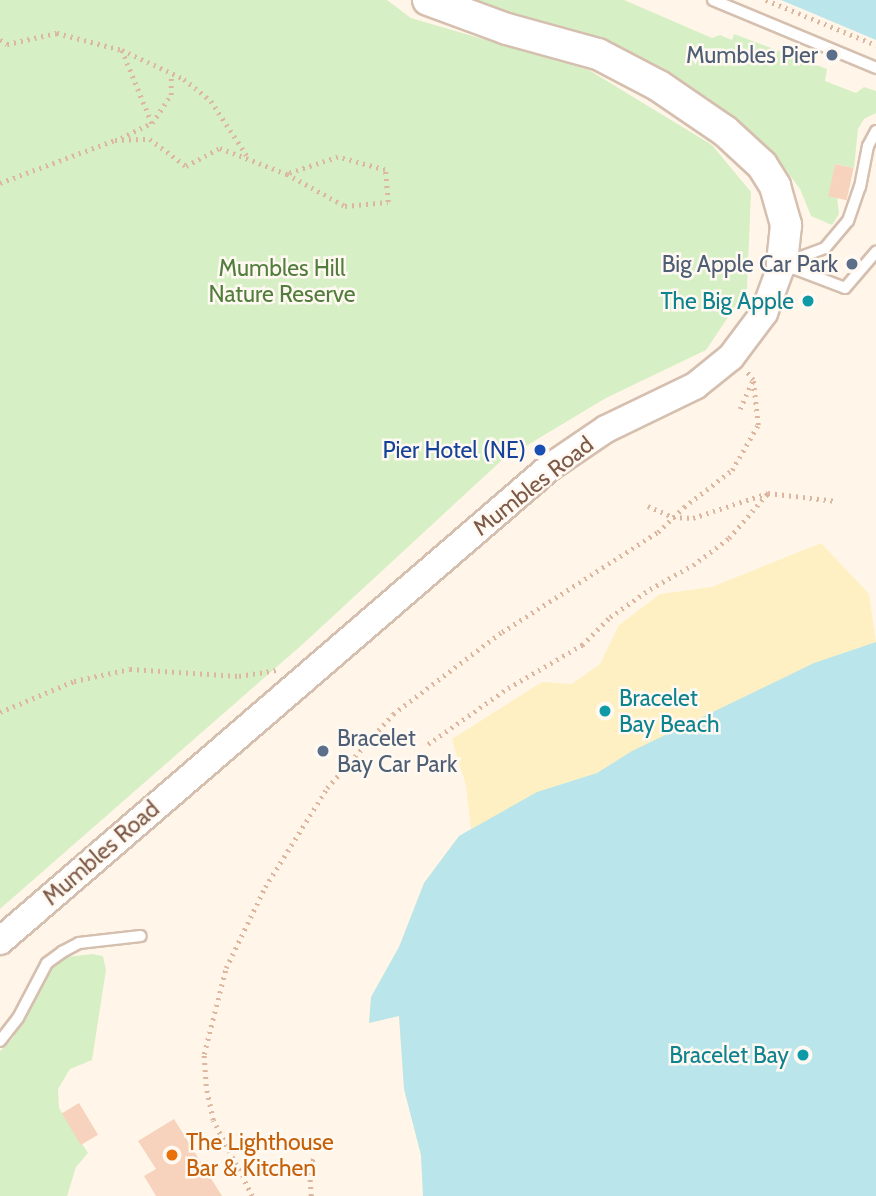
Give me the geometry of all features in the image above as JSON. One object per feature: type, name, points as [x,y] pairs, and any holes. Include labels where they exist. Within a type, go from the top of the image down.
[{"type":"main road","name":"Mumbles Road","points":[[428,0],[508,29],[598,54],[670,93],[725,131],[762,165],[775,186],[786,225],[782,264]]},
{"type":"street","name":"Mumbles Road","points":[[0,941],[550,467],[606,429],[695,386],[732,357],[764,313],[782,264]]},
{"type":"lane","points":[[713,0],[876,68]]},
{"type":"lane","points":[[782,264],[825,248],[848,221],[860,187],[869,146],[876,131]]},
{"type":"lane","points":[[782,264],[845,288],[876,252]]},
{"type":"lane","points":[[0,1041],[19,1018],[47,964],[62,952],[79,943],[141,936]]},
{"type":"path","points":[[766,0],[876,45]]},
{"type":"path","points":[[0,40],[7,44],[57,33],[121,50],[184,79],[211,101],[248,158]]},
{"type":"path","points":[[121,50],[152,123]]},
{"type":"path","points":[[0,183],[115,140],[152,123],[172,95],[171,74]]},
{"type":"path","points":[[115,140],[150,139],[186,166],[220,148],[287,174],[345,206],[387,202],[385,170],[350,160],[338,157],[287,174]]},
{"type":"path","points":[[252,1196],[213,1120],[206,1086],[204,1054],[226,968],[265,887],[327,788],[393,714],[492,639],[658,532],[732,470],[758,425],[753,380],[732,357]]},
{"type":"path","points":[[740,409],[753,380]]},
{"type":"path","points":[[428,744],[508,688],[582,645],[610,617],[650,589],[693,565],[729,538],[768,494]]},
{"type":"path","points":[[648,506],[673,517],[693,518],[768,494],[837,501]]},
{"type":"path","points":[[0,712],[74,681],[130,669],[239,676],[281,669]]},
{"type":"path","points":[[311,1196],[309,1167],[314,1158]]},
{"type":"green space","name":"Mumbles Hill Nature Reserve","points":[[0,0],[387,0],[411,18],[589,70],[712,145],[751,192],[747,289],[706,350],[606,398],[501,461],[304,643],[0,909]]},
{"type":"green space","points":[[446,0],[624,0],[712,38],[720,35],[732,40],[734,34],[827,69],[825,81],[856,93],[864,87],[876,91],[876,113],[864,119],[858,129],[854,168],[835,164],[829,195],[837,197],[839,214],[832,225],[811,216],[800,189],[774,154],[754,135],[730,121]]},
{"type":"green space","points":[[92,954],[103,956],[106,970],[92,1060],[70,1069],[58,1089],[59,1108],[88,1153],[76,1167],[67,1196],[0,1196],[0,1051],[13,1038],[51,966],[67,957]]},
{"type":"sand","points":[[821,543],[869,594],[876,642],[876,1142],[423,1196],[421,1155],[404,1089],[399,1016],[369,1023],[371,997],[399,947],[424,883],[459,836],[471,829],[466,786],[452,739],[542,682],[572,684],[600,664],[619,625],[660,594],[712,587]]},
{"type":"water","points":[[781,0],[876,0],[876,40]]},
{"type":"water","points":[[876,642],[876,1196],[423,1196],[421,1155],[404,1089],[399,1016],[369,1023],[371,997],[399,947],[424,883],[459,836],[537,792],[597,773],[632,751],[814,663]]},
{"type":"building","points":[[835,164],[854,168],[847,200],[828,196]]},
{"type":"building","points":[[79,1103],[98,1135],[81,1145],[62,1113]]},
{"type":"building","name":"The Lighthouse Bar & Kitchen","points":[[174,1119],[222,1196],[156,1196],[144,1176],[156,1169],[138,1141]]},
{"type":"place","name":"Mumbles Pier","points":[[832,55]]},
{"type":"place","name":"Big Apple Car Park","points":[[852,264]]},
{"type":"place","name":"The Big Apple","points":[[808,301]]},
{"type":"place","name":"Pier Hotel (NE)","points":[[540,450]]},
{"type":"place","name":"Bracelet Bay Beach","points":[[605,711]]},
{"type":"place","name":"Bracelet Bay Car Park","points":[[323,751]]},
{"type":"place","name":"Bracelet Bay","points":[[803,1055]]},
{"type":"place","name":"The Lighthouse Bar & Kitchen","points":[[172,1155]]}]
